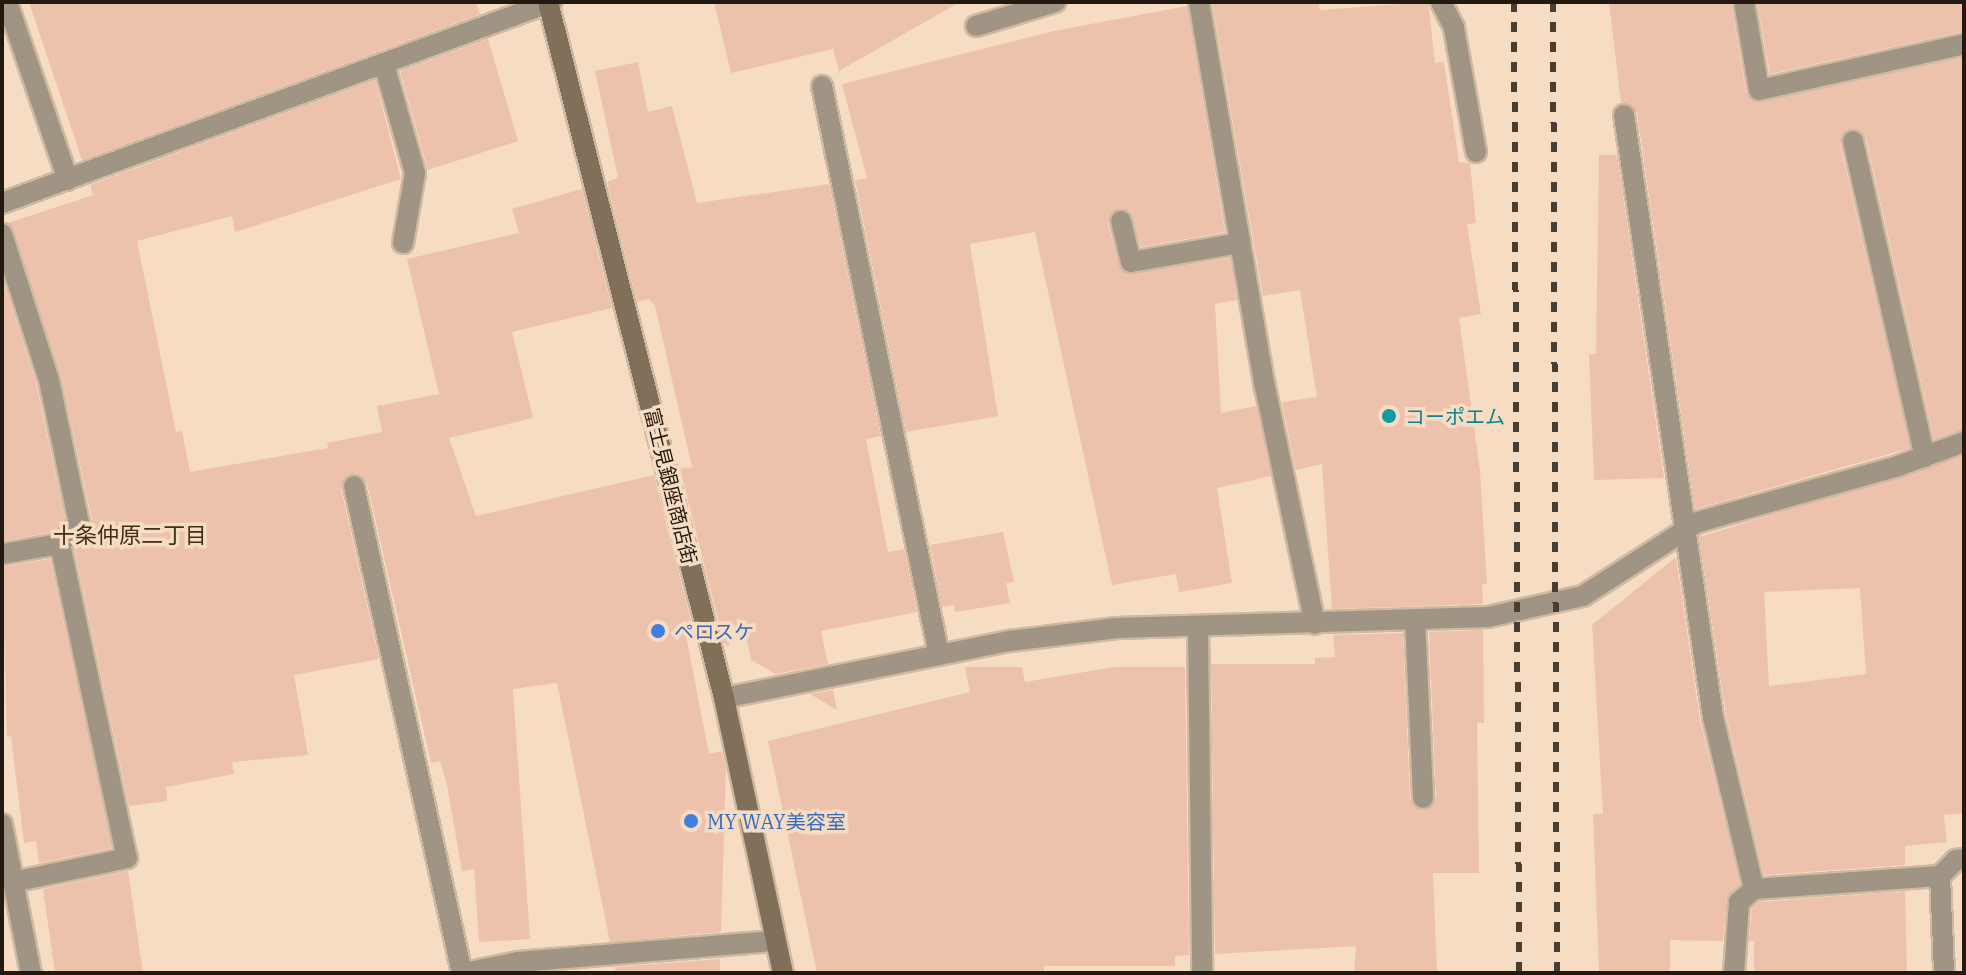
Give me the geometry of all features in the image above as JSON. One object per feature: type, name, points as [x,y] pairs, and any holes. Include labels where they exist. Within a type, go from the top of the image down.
[{"type":"street","points":[[7,2],[68,180]]},
{"type":"street","points":[[2,203],[549,2]]},
{"type":"street","name":"富士見銀座商店街","points":[[549,2],[724,698],[783,973]]},
{"type":"street","points":[[976,26],[1055,2]]},
{"type":"street","points":[[1199,2],[1240,243],[1315,624]]},
{"type":"street","points":[[1441,2],[1454,28],[1476,152]]},
{"type":"street","points":[[1744,2],[1759,90],[1964,44]]},
{"type":"street","points":[[384,64],[415,173],[403,243]]},
{"type":"street","points":[[822,86],[939,655]]},
{"type":"street","points":[[1624,115],[1682,529],[1713,717],[1754,889]]},
{"type":"street","points":[[1853,141],[1925,457]]},
{"type":"street","points":[[1121,221],[1131,262],[1240,243]]},
{"type":"street","points":[[2,234],[49,380],[79,523],[60,544],[2,554]]},
{"type":"street","points":[[724,698],[939,655],[1117,628],[1488,617],[1583,596],[1682,529],[1925,457],[1964,442]]},
{"type":"street","points":[[354,486],[463,973],[518,962],[776,941]]},
{"type":"street","points":[[13,882],[127,858],[60,544]]},
{"type":"street","points":[[1415,619],[1423,798]]},
{"type":"street","points":[[1198,626],[1202,973]]},
{"type":"street","points":[[2,824],[31,973]]},
{"type":"street","points":[[1734,973],[1739,902],[1754,889],[1940,876],[1964,859]]},
{"type":"street","points":[[1940,876],[1944,973]]},
{"type":"building","points":[[29,2],[476,2],[480,14],[82,160]]},
{"type":"building","points":[[714,2],[960,2],[839,71],[833,49],[731,73]]},
{"type":"building","points":[[1212,2],[1318,2],[1320,10],[1428,2],[1435,63],[1444,62],[1459,162],[1470,163],[1476,223],[1467,224],[1481,314],[1459,318],[1480,471],[1487,584],[1482,584],[1483,604],[1332,609],[1322,464],[1296,470],[1282,402],[1317,397],[1300,290],[1263,296]]},
{"type":"building","points":[[1609,2],[1731,2],[1746,92],[1756,102],[1964,57],[1964,429],[1934,439],[1866,138],[1849,129],[1840,144],[1910,448],[1695,509],[1637,113],[1629,103],[1621,103]]},
{"type":"building","points":[[1757,2],[1964,2],[1964,31],[1770,74]]},
{"type":"building","points":[[1187,6],[1225,232],[1141,247],[1130,212],[1113,211],[1108,224],[1119,266],[1128,274],[1230,258],[1237,300],[1215,304],[1221,413],[1256,406],[1271,476],[1217,488],[1232,583],[1179,592],[1176,574],[1112,585],[1035,232],[970,244],[998,416],[906,432],[855,180],[867,178],[842,84],[1054,31]]},
{"type":"building","points":[[488,39],[518,141],[428,170],[400,71]]},
{"type":"building","points":[[638,62],[648,112],[672,106],[697,203],[829,184],[881,436],[866,439],[888,552],[904,549],[917,612],[821,631],[828,664],[776,674],[751,660],[744,626],[730,627],[729,647],[724,643],[680,469],[692,467],[655,306],[649,299],[637,302],[607,182],[618,178],[595,71]]},
{"type":"building","points":[[375,80],[401,179],[235,232],[232,216],[137,241],[176,432],[182,431],[190,472],[328,448],[327,443],[382,432],[377,406],[439,394],[407,259],[519,233],[512,209],[582,189],[612,308],[512,332],[533,418],[449,438],[476,516],[654,475],[692,625],[683,620],[709,754],[722,751],[726,768],[721,932],[610,942],[557,683],[513,689],[530,939],[479,942],[474,869],[462,871],[447,785],[440,761],[431,763],[367,483],[357,473],[345,477],[341,489],[379,659],[294,675],[308,755],[232,762],[234,774],[166,787],[167,801],[129,806],[74,548],[92,520],[61,376],[8,223],[93,195],[90,185]]},
{"type":"building","points":[[1599,155],[1617,155],[1664,478],[1594,480],[1589,354],[1596,354]]},
{"type":"building","points":[[2,276],[36,383],[65,519],[53,532],[2,541]]},
{"type":"building","points":[[1964,456],[1964,813],[1944,815],[1947,842],[1905,846],[1905,865],[1764,875],[1726,715],[1699,537]],"holes":[[[1860,588],[1866,674],[1769,686],[1764,592]]]},
{"type":"building","points":[[1003,532],[1014,582],[1006,583],[1010,603],[955,612],[954,605],[942,607],[930,545]]},
{"type":"building","points":[[1676,557],[1700,720],[1740,884],[1727,897],[1723,941],[1670,940],[1670,973],[1599,973],[1593,814],[1603,814],[1592,625]]},
{"type":"building","points":[[50,559],[112,848],[39,863],[36,841],[24,843],[11,736],[7,737],[2,567]]},
{"type":"building","points":[[1483,630],[1484,723],[1477,723],[1479,873],[1433,873],[1437,973],[1354,973],[1356,946],[1215,954],[1211,664],[1315,664],[1315,658],[1335,657],[1333,635],[1403,633],[1410,799],[1424,811],[1436,797],[1429,632]]},
{"type":"building","points":[[965,667],[1022,667],[1025,682],[1115,667],[1185,667],[1189,955],[1175,956],[1175,966],[1044,966],[1044,973],[817,973],[768,741],[970,692]]},
{"type":"building","points":[[833,690],[837,710],[810,694]]},
{"type":"building","points":[[128,871],[143,973],[55,973],[43,889]]},
{"type":"building","points":[[1905,891],[1907,973],[1754,973],[1754,941],[1749,941],[1752,908],[1759,902]]},
{"type":"building","points":[[720,959],[720,973],[616,973],[615,967]]},
{"type":"railway","points":[[1514,2],[1519,973]]},
{"type":"railway","points":[[1553,2],[1557,973]]},
{"type":"place","name":"コーポエム","points":[[1389,416]]},
{"type":"place","name":"ペロスケ","points":[[658,631]]},
{"type":"place","name":"MY WAY美容室","points":[[691,821]]},
{"type":"district","name":"十条仲原二丁目","points":[[130,535]]}]
